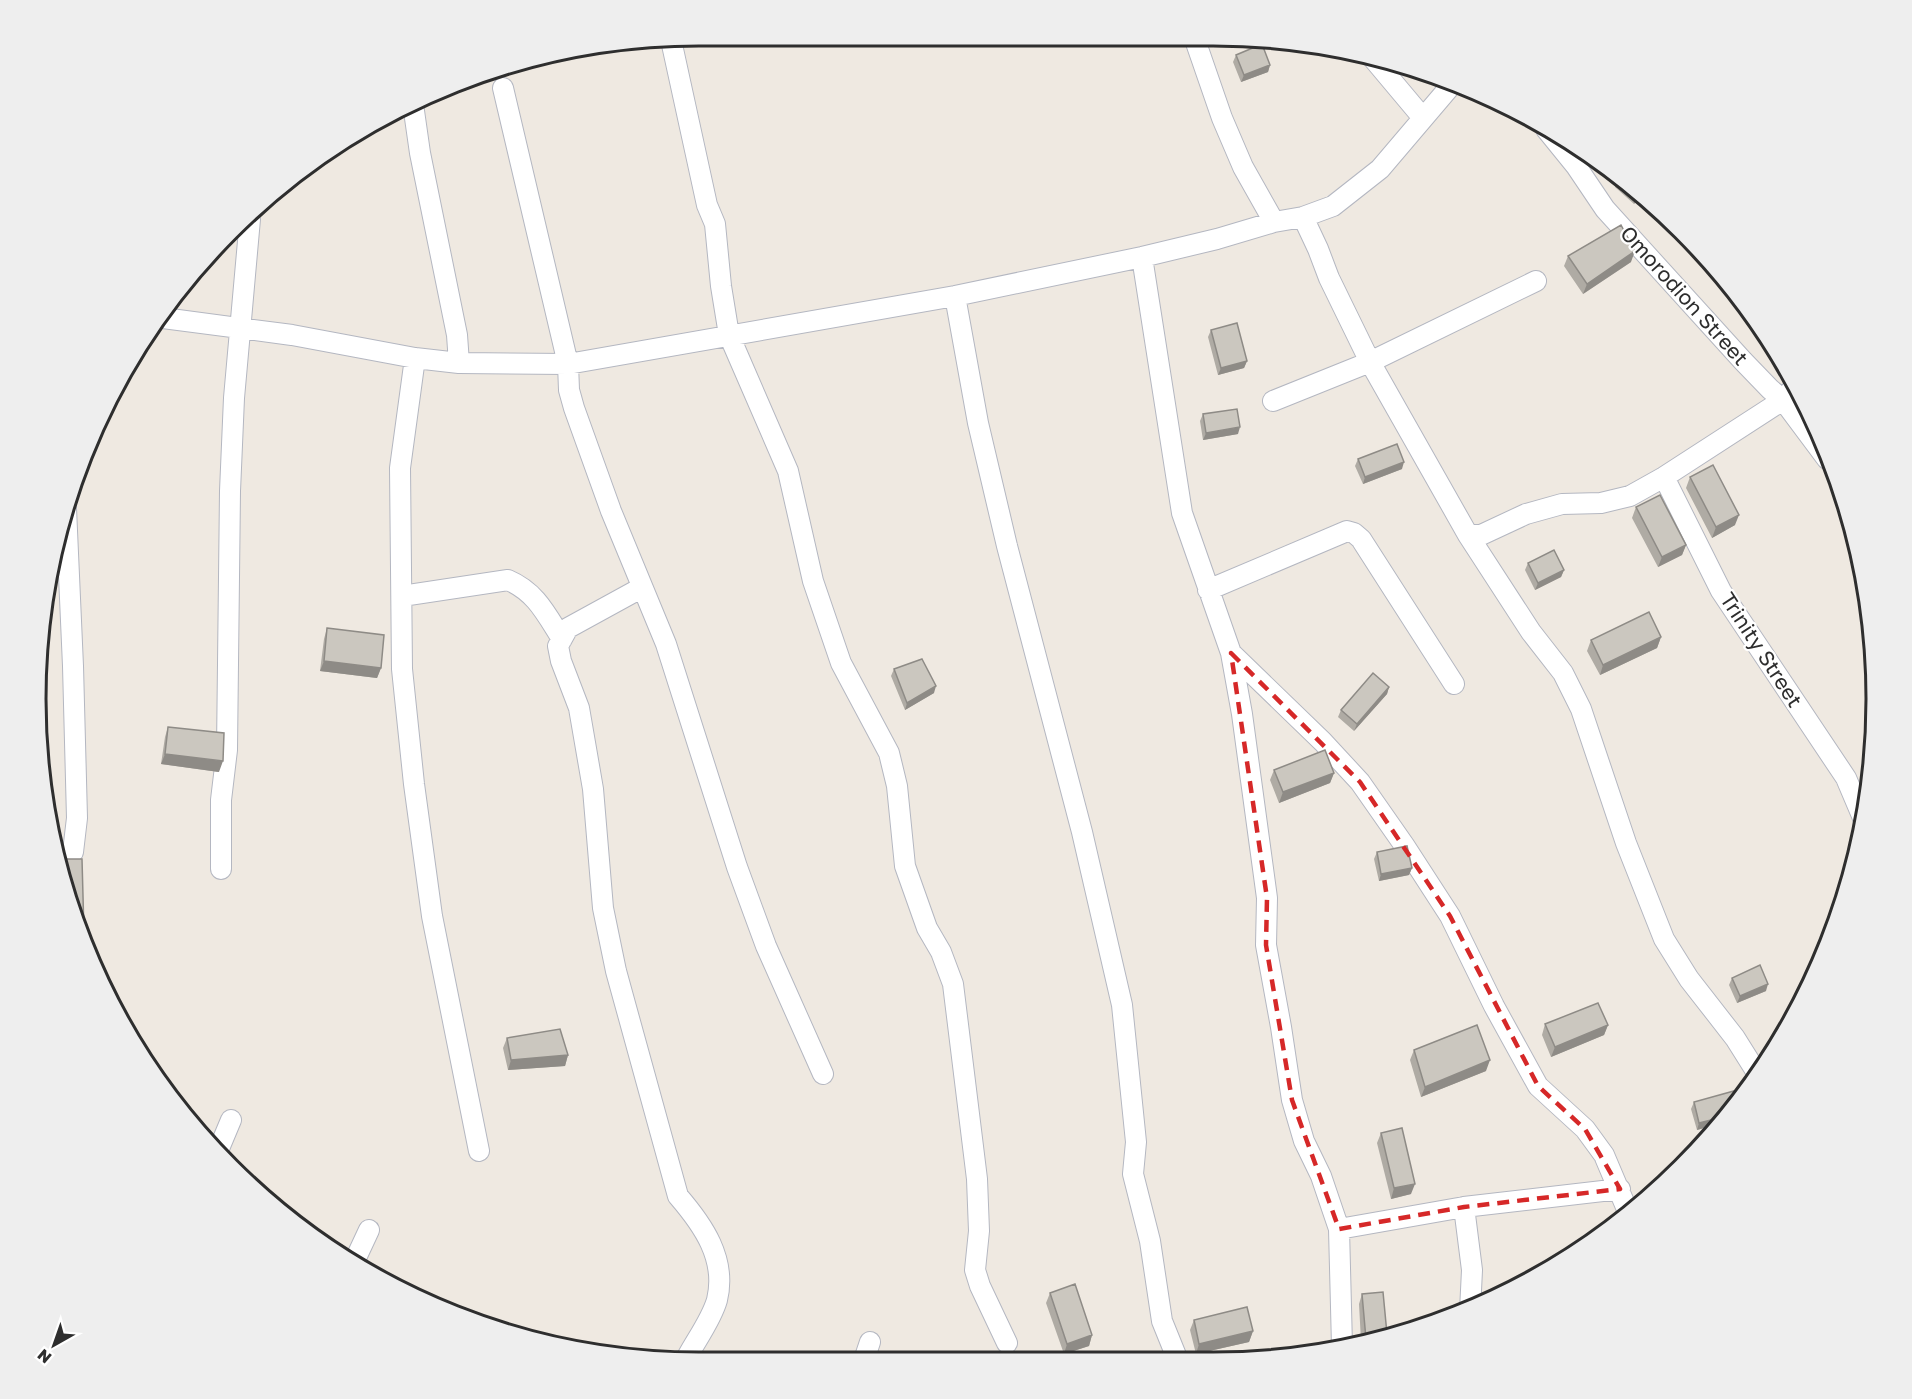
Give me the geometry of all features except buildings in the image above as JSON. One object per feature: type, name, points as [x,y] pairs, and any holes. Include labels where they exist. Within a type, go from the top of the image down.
[{"type":"street","points":[[1197,46],[1222,118],[1239,158],[1274,222]]},
{"type":"street","points":[[673,47],[707,205],[716,224],[721,286],[729,335],[788,471],[813,581],[841,663],[889,753],[897,786],[905,866],[927,928],[941,952],[953,984],[977,1179],[979,1231],[975,1270],[980,1286],[1007,1343]]},
{"type":"street","points":[[1382,69],[1423,118]]},
{"type":"street","points":[[503,88],[568,364],[569,390],[574,408],[641,588],[666,644],[737,867],[766,946],[822,1074]]},
{"type":"street","points":[[169,319],[292,335],[415,358],[459,363],[568,364],[955,296],[1142,257],[1217,239],[1274,222],[1303,217],[1333,207],[1380,169],[1447,90]]},
{"type":"street","points":[[414,113],[420,153],[457,335],[459,363]]},
{"type":"street","name":"Omorodion Street","points":[[1562,149],[1605,209],[1743,361],[1770,389],[1788,393]]},
{"type":"street","points":[[1303,217],[1329,278],[1370,362],[1468,535],[1532,632],[1563,673],[1581,709],[1626,843],[1664,939],[1689,980],[1735,1038],[1752,1066]]},
{"type":"street","points":[[221,868],[221,800],[228,750],[230,491],[234,398],[249,227]]},
{"type":"street","points":[[1142,257],[1182,513],[1231,653],[1242,714],[1267,898],[1266,945],[1292,1100],[1304,1141],[1321,1176],[1339,1229],[1342,1340]]},
{"type":"street","points":[[1273,401],[1370,362],[1536,281]]},
{"type":"street","points":[[955,296],[978,423],[1007,546],[1082,831],[1122,1005],[1137,1142],[1132,1173],[1150,1241],[1162,1321],[1175,1352]]},
{"type":"street","points":[[415,358],[400,468],[402,669],[415,795],[432,916],[479,1150]]},
{"type":"street","points":[[1468,535],[1481,535],[1526,514],[1562,504],[1601,503],[1630,496],[1664,477],[1789,393]]},
{"type":"street","name":"Trinity Street","points":[[1664,477],[1721,591],[1846,778],[1857,804]]},
{"type":"street","points":[[1208,590],[1347,531],[1354,533],[1361,538],[1454,684]]},
{"type":"street","points":[[67,537],[74,666],[77,818],[73,852]]},
{"type":"street","points":[[402,596],[508,580],[522,586],[536,598],[561,639]]},
{"type":"street","points":[[641,588],[568,628],[558,646],[561,661],[579,708],[593,789],[603,908],[616,971],[678,1196],[711,1242],[719,1269],[717,1299],[690,1352]]},
{"type":"street","points":[[1231,653],[1323,742],[1360,782],[1450,916],[1499,1015],[1538,1086],[1585,1129],[1604,1155],[1626,1205]]},
{"type":"street","points":[[221,1143],[231,1120]]},
{"type":"street","points":[[1339,1229],[1464,1207],[1620,1189]]},
{"type":"street","points":[[1464,1207],[1472,1270],[1471,1299]]},
{"type":"street","points":[[357,1255],[369,1230]]},
{"type":"highlighted area","points":[[1231,653],[1360,782],[1450,916],[1538,1086],[1585,1129],[1620,1189],[1464,1207],[1339,1229],[1292,1100],[1266,945],[1267,898]]}]
